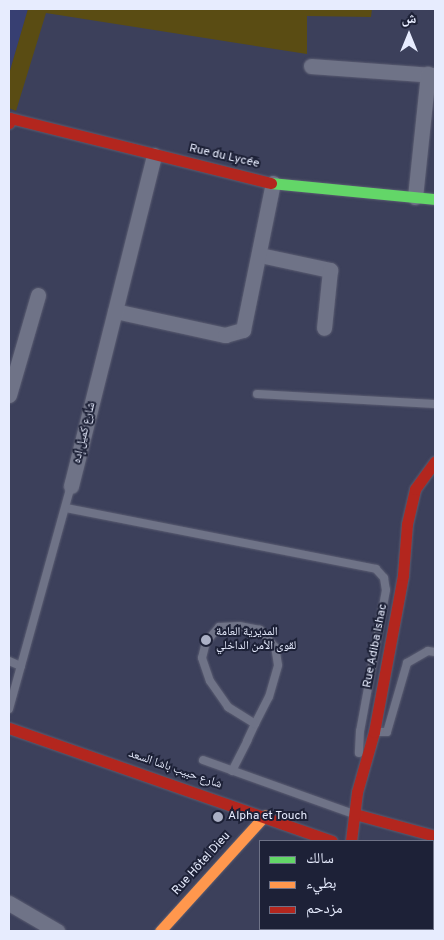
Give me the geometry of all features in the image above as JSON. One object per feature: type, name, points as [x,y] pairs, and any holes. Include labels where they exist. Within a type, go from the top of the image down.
[{"type":"main road","name":"Rue du Lycée","points":[[10,121],[273,183],[435,199]]},
{"type":"main road","name":"Rue Adiba Ishac","points":[[351,840],[357,792],[374,732],[403,575],[407,524],[415,489],[434,463]]},
{"type":"main road","name":"شارع حبيب باشا السعد","points":[[9,728],[264,815],[329,840]]},
{"type":"main road","points":[[355,814],[435,836]]},
{"type":"main road","name":"Rue Hôtel Dieu","points":[[160,931],[264,815]]},
{"type":"street","points":[[311,66],[432,75],[415,197]]},
{"type":"street","name":"شارع كميل إده","points":[[71,486],[154,155]]},
{"type":"street","points":[[115,311],[225,335],[238,334],[247,321],[273,183]]},
{"type":"street","points":[[260,255],[330,270],[324,328]]},
{"type":"street","points":[[9,395],[11,379],[38,295]]},
{"type":"street","points":[[9,903],[58,931]]},
{"type":"lane","points":[[257,394],[435,404]]},
{"type":"lane","name":"شارع كميل إده","points":[[9,709],[71,486]]},
{"type":"lane","points":[[66,508],[376,569],[384,578],[386,590],[360,731],[357,792]]},
{"type":"lane","points":[[232,771],[269,696],[278,666],[275,647],[260,630],[239,626],[218,627],[206,642],[202,658],[210,682],[228,707],[255,724]]},
{"type":"lane","points":[[374,732],[387,732],[407,663],[428,651],[435,652]]},
{"type":"lane","points":[[9,661],[21,666]]},
{"type":"lane","points":[[203,760],[325,806],[355,814]]},
{"type":"shaded area","points":[[9,9],[28,9],[9,74]]},
{"type":"shaded area","points":[[28,9],[372,9],[371,17],[307,16],[307,54],[46,13],[16,111],[9,108],[9,74]]},
{"type":"traffic: fast","points":[[271,183],[435,199]]},
{"type":"traffic: slow","points":[[160,931],[265,815]]},
{"type":"traffic: jam","points":[[9,123],[10,118],[271,183]]},
{"type":"traffic: jam","points":[[351,840],[357,792],[374,732],[403,575],[407,524],[415,489],[435,461]]},
{"type":"traffic: jam","points":[[9,728],[329,840]]},
{"type":"traffic: jam","points":[[355,814],[435,836]]},
{"type":"place","name":"المديرية العامة لقوى الأمن الداخلي","points":[[206,640]]},
{"type":"place","name":"Alpha et Touch","points":[[218,817]]}]
